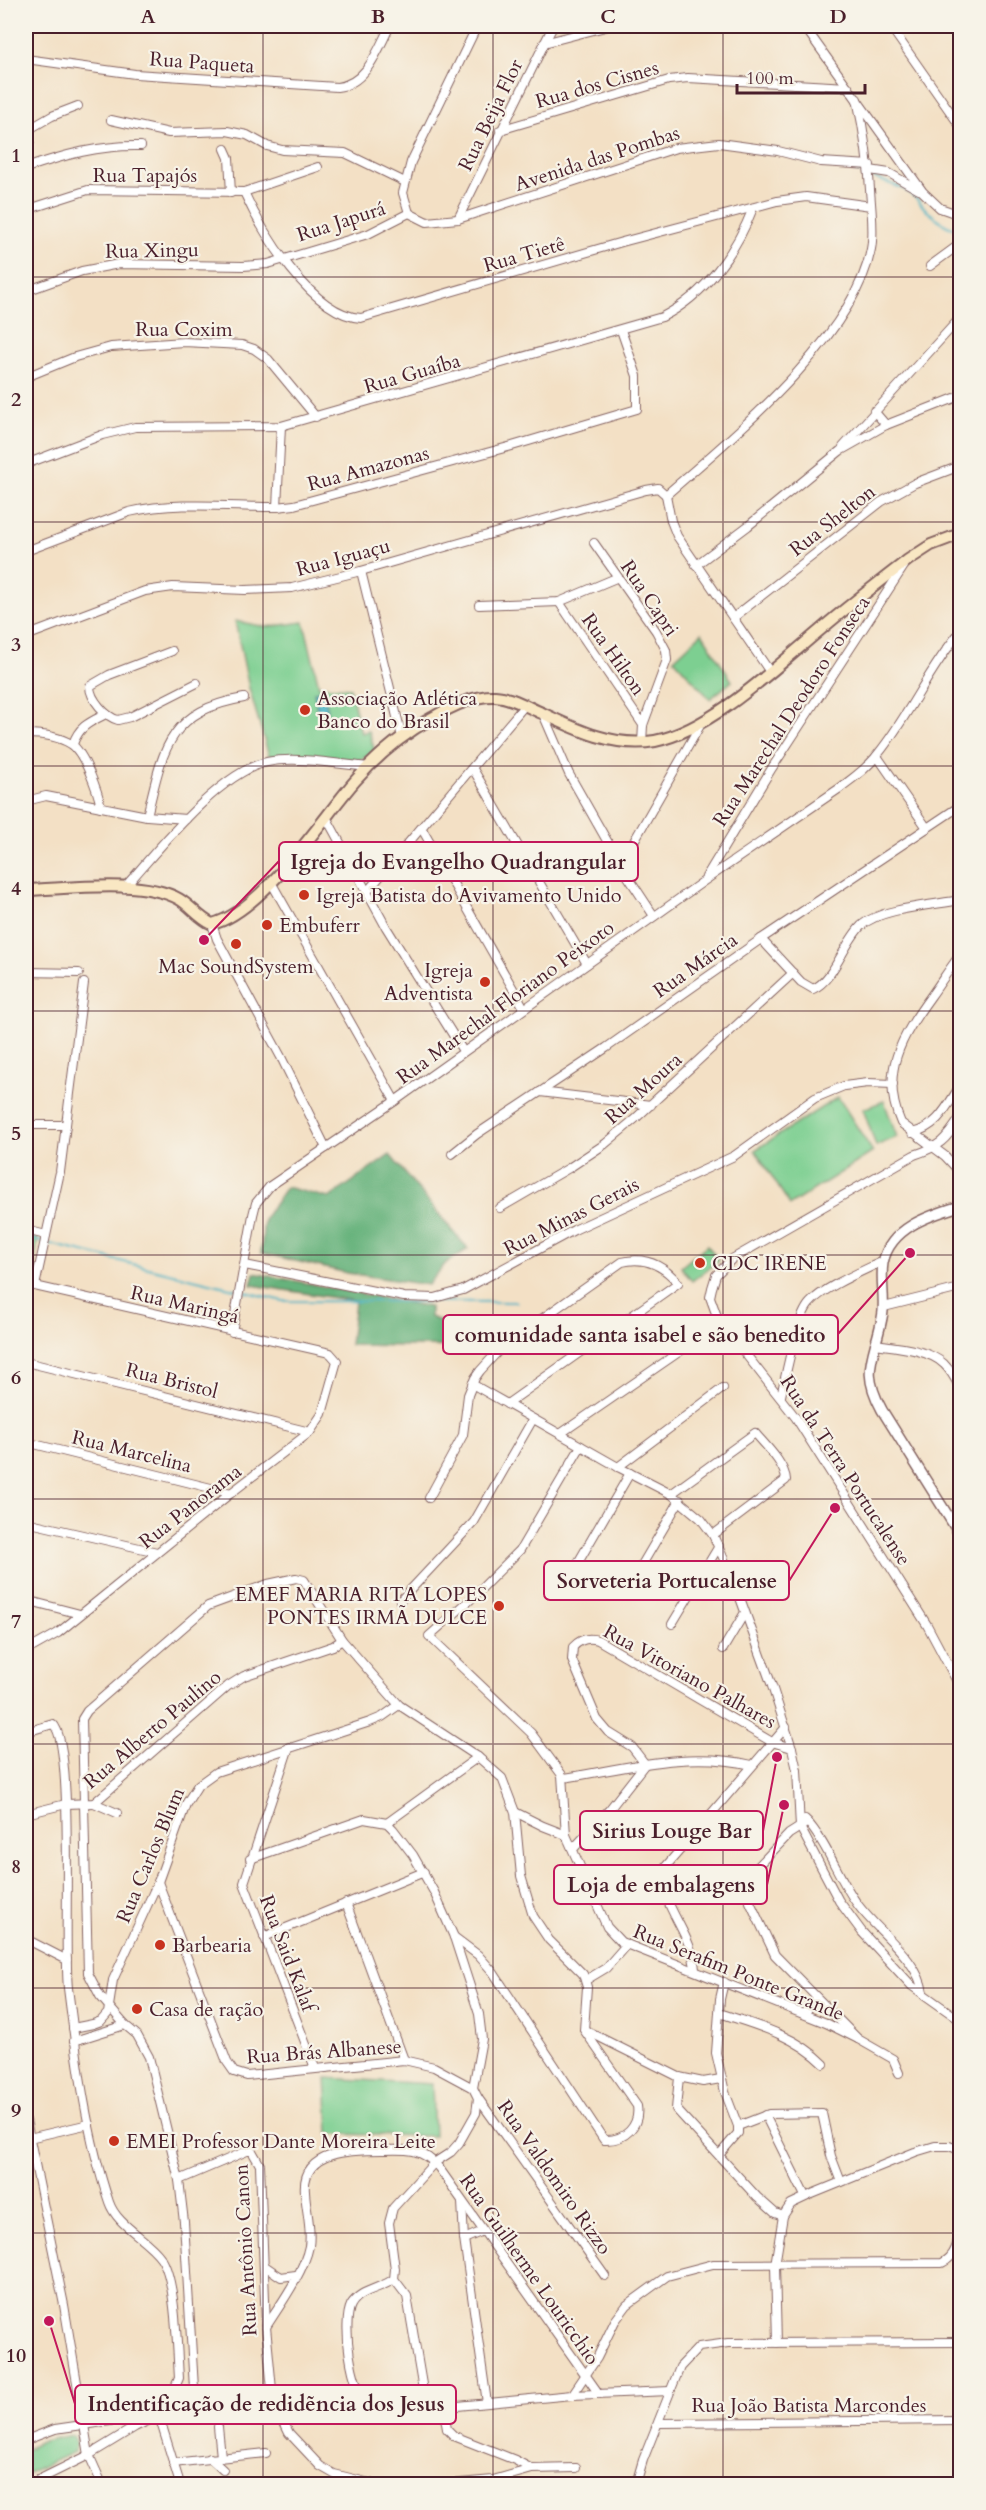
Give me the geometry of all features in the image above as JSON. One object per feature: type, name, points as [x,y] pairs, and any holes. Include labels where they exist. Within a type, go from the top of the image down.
[{"type":"main road","points":[[31,890],[124,888],[164,893],[180,900],[212,924],[229,919],[271,882],[368,767],[402,737],[431,718],[472,699],[502,697],[608,740],[642,742],[666,739],[702,721],[770,672],[908,560],[931,545],[960,534]]},
{"type":"street","name":"Rua Paqueta","points":[[26,59],[135,74],[336,87],[356,80],[369,67],[390,26]]},
{"type":"street","points":[[409,213],[403,193],[405,182],[430,119],[477,26]]},
{"type":"street","name":"Rua Beija Flor","points":[[458,219],[553,26]]},
{"type":"street","points":[[544,43],[609,26]]},
{"type":"street","points":[[804,26],[923,192],[940,208],[960,215]]},
{"type":"street","points":[[890,26],[960,126]]},
{"type":"street","name":"Rua dos Cisnes","points":[[500,130],[669,80],[688,78],[848,87]]},
{"type":"street","points":[[770,672],[677,536],[671,521],[666,495],[785,386],[831,332],[854,294],[867,263],[872,242],[870,169],[857,99]]},
{"type":"street","points":[[26,131],[52,116],[78,106]]},
{"type":"street","points":[[111,120],[169,133],[227,131],[247,135],[267,146],[282,150],[345,153],[405,182]]},
{"type":"street","name":"Avenida das Pombas","points":[[409,213],[427,222],[458,219],[686,146],[718,143],[746,146],[821,162],[889,173],[923,192]]},
{"type":"street","points":[[26,168],[84,150],[141,146]]},
{"type":"street","points":[[225,149],[229,158],[231,193]]},
{"type":"street","name":"Rua Tapajós","points":[[26,210],[88,190],[244,192],[318,167]]},
{"type":"street","name":"Rua Tietê","points":[[244,192],[261,228],[281,258],[331,308],[344,315],[361,318],[622,242],[795,197],[871,206]]},
{"type":"street","name":"Rua Guaíba","points":[[26,464],[102,435],[135,427],[281,426],[662,317],[692,297],[734,249],[753,207]]},
{"type":"street","name":"Rua Japurá","points":[[281,258],[368,234],[409,213]]},
{"type":"street","points":[[930,266],[960,244]]},
{"type":"street","name":"Rua Xingu","points":[[26,291],[75,273],[119,264],[255,266],[281,258]]},
{"type":"street","points":[[840,451],[960,318]]},
{"type":"street","name":"Rua Amazonas","points":[[26,551],[129,512],[170,506],[277,507],[425,470],[637,409],[639,394],[637,376],[621,330]]},
{"type":"street","name":"Rua Coxim","points":[[26,377],[75,357],[120,345],[184,342],[242,345],[254,349],[267,359],[316,417]]},
{"type":"street","points":[[696,565],[840,451],[886,425],[960,396]]},
{"type":"street","points":[[874,411],[886,425]]},
{"type":"street","points":[[277,507],[281,426]]},
{"type":"street","name":"Rua Shelton","points":[[733,618],[881,502],[915,483],[960,466]]},
{"type":"street","name":"Rua Iguaçu","points":[[26,636],[145,591],[173,587],[278,590],[361,571],[646,490],[658,488],[666,495]]},
{"type":"street","name":"Rua Capri","points":[[594,543],[616,578],[656,631],[666,650],[667,660],[643,725],[642,742]]},
{"type":"street","name":"Rua Marechal Deodoro Fonseca","points":[[704,881],[772,768],[908,560]]},
{"type":"street","points":[[361,571],[402,737]]},
{"type":"street","points":[[479,605],[559,602],[616,578]]},
{"type":"street","name":"Rua Hilton","points":[[559,602],[643,725]]},
{"type":"street","name":"Rua Marechal Floriano Peixoto","points":[[232,1332],[253,1215],[256,1203],[263,1193],[280,1178],[395,1101],[654,916],[840,788],[877,756],[946,649],[960,632]]},
{"type":"street","points":[[172,651],[109,675],[90,686],[91,694],[106,714],[114,719],[123,719],[197,683]]},
{"type":"street","points":[[147,816],[162,758],[178,729],[197,712],[220,702],[244,698]]},
{"type":"street","points":[[366,893],[525,705]]},
{"type":"street","points":[[73,744],[81,727],[106,714]]},
{"type":"street","points":[[543,714],[569,774],[654,916]]},
{"type":"street","points":[[621,864],[702,721]]},
{"type":"street","points":[[26,734],[48,736],[73,744],[98,791],[102,807]]},
{"type":"street","points":[[877,756],[927,828]]},
{"type":"street","points":[[124,888],[186,819],[231,778],[260,764],[295,761],[368,767]]},
{"type":"street","points":[[473,769],[587,964]]},
{"type":"street","points":[[26,801],[46,796],[147,816],[186,819]]},
{"type":"street","name":"Rua Márcia","points":[[452,1154],[477,1134],[761,939],[960,806]]},
{"type":"street","points":[[326,817],[366,893],[463,1051]]},
{"type":"street","points":[[422,829],[524,1008]]},
{"type":"street","points":[[271,882],[395,1101]]},
{"type":"street","points":[[26,898],[31,890]]},
{"type":"street","points":[[761,939],[809,988],[816,988],[823,982],[854,934],[870,920],[883,915],[960,900]]},
{"type":"street","points":[[212,924],[217,939],[281,1057],[326,1148]]},
{"type":"street","points":[[960,955],[903,1037],[896,1055],[893,1084],[901,1123],[935,1148],[960,1172]]},
{"type":"street","points":[[26,972],[78,974]]},
{"type":"street","name":"Rua Moura","points":[[500,1208],[596,1150],[651,1104],[793,973]]},
{"type":"street","points":[[35,1286],[60,1172],[84,983]]},
{"type":"street","name":"Rua Minas Gerais","points":[[244,1265],[404,1298],[420,1299],[449,1295],[463,1290],[574,1230],[734,1156],[815,1098],[853,1084],[893,1084]]},
{"type":"street","points":[[914,1134],[933,1124],[960,1086]]},
{"type":"street","points":[[540,1092],[651,1104]]},
{"type":"street","points":[[935,1148],[949,1136],[960,1118]]},
{"type":"street","points":[[26,1125],[66,1125]]},
{"type":"street","name":"Rua da Terra Portucalense","points":[[935,1148],[914,1155],[732,1259],[716,1275],[710,1297],[718,1319],[781,1396],[927,1625],[960,1686]]},
{"type":"street","points":[[960,1206],[920,1220],[908,1227],[891,1246],[883,1261],[884,1306],[869,1377],[871,1389],[960,1536]]},
{"type":"street","points":[[26,1230],[46,1235]]},
{"type":"street","points":[[429,1498],[463,1435],[472,1384],[501,1348],[622,1262],[635,1260],[660,1265],[669,1271],[678,1283],[507,1404]]},
{"type":"street","points":[[781,1396],[799,1326],[807,1306],[818,1296],[883,1261]]},
{"type":"street","name":"Rua Maringá","points":[[26,1284],[330,1353],[336,1358]]},
{"type":"street","points":[[884,1306],[960,1288]]},
{"type":"street","points":[[560,1434],[695,1341],[718,1319]]},
{"type":"street","points":[[875,1344],[899,1347],[938,1360],[948,1369],[960,1388]]},
{"type":"street","name":"Rua Panorama","points":[[26,1651],[58,1633],[310,1432],[322,1414],[336,1358]]},
{"type":"street","name":"Rua Bristol","points":[[26,1362],[310,1432]]},
{"type":"street","points":[[472,1384],[618,1467],[671,1494],[701,1519],[713,1534],[786,1727],[796,1770],[800,1827],[831,1887],[851,1919],[912,1986],[960,2020]]},
{"type":"street","points":[[618,1467],[723,1388]]},
{"type":"street","points":[[400,1601],[474,1522],[533,1419]]},
{"type":"street","points":[[671,1494],[755,1433],[776,1459],[786,1480],[713,1534]]},
{"type":"street","name":"Rua Marcelina","points":[[26,1442],[231,1493]]},
{"type":"street","points":[[581,1446],[520,1550],[470,1600],[429,1636],[531,1733],[564,1778],[645,1764],[718,1758],[752,1765]]},
{"type":"street","points":[[579,1561],[630,1473]]},
{"type":"street","points":[[626,1592],[680,1500]]},
{"type":"street","points":[[26,1522],[157,1552]]},
{"type":"street","points":[[672,1624],[719,1546]]},
{"type":"street","points":[[30,2484],[89,2455],[135,2427],[189,2399],[194,2388],[184,2222],[179,2180],[149,2057],[142,2041],[125,2025],[93,1987],[88,1973],[82,1719],[91,1706],[208,1606],[268,1584],[296,1578],[304,1580],[342,1640],[399,1705],[478,1757],[502,1778],[515,1812],[521,1876],[533,1916],[549,1940],[574,1963],[586,1980],[584,2030],[637,2106],[638,2118],[625,2135],[617,2139],[604,2140],[493,1972],[478,1956],[454,1937]]},
{"type":"street","points":[[26,1600],[80,1614]]},
{"type":"street","points":[[723,1649],[744,1614]]},
{"type":"street","name":"Rua Vitoriano Palhares","points":[[645,1764],[632,1747],[608,1732],[597,1719],[572,1660],[573,1647],[580,1640],[587,1638],[598,1640],[772,1742],[792,1748]]},
{"type":"street","name":"Rua Alberto Paulino","points":[[26,1814],[66,1803],[94,1803],[228,1686],[244,1677],[333,1646],[342,1640]]},
{"type":"street","name":"Rua Carlos Blum","points":[[110,2008],[113,1980],[158,1882],[186,1804],[198,1785],[216,1772],[382,1717],[399,1705]]},
{"type":"street","points":[[26,1732],[53,1724],[58,1728],[62,1744],[66,1803],[67,1960],[74,2041],[89,2124],[112,2208],[160,2256],[168,2272],[179,2378],[173,2392],[150,2408],[113,2422],[55,2429],[26,2440]]},
{"type":"street","points":[[695,1970],[693,1954],[663,1887],[661,1872],[786,1727]]},
{"type":"street","name":"Rua Said Kalaf","points":[[289,1747],[250,1859],[244,1887],[315,2068]]},
{"type":"street","points":[[387,1823],[478,1757]]},
{"type":"street","points":[[574,1848],[609,1810],[645,1764]]},
{"type":"street","name":"Rua Serafim Ponte Grande","points":[[564,1778],[566,1835],[613,1936],[627,1944],[804,2014],[858,2039]]},
{"type":"street","points":[[94,1803],[117,1813]]},
{"type":"street","points":[[515,1812],[566,1835]]},
{"type":"street","points":[[800,1813],[823,1843],[858,1905],[918,1974],[923,1993]]},
{"type":"street","points":[[250,1859],[364,1818],[387,1823],[410,1849],[424,1872],[454,1937],[482,2030],[473,2088]]},
{"type":"street","points":[[808,1822],[754,1870],[747,1881],[746,1888],[768,1944],[780,1960],[858,2039],[893,2059],[899,2073]]},
{"type":"street","points":[[264,1936],[424,1872]]},
{"type":"street","name":"Rua Brás Albanese","points":[[158,1882],[231,2070],[242,2076],[404,2060],[434,2067],[473,2088]]},
{"type":"street","points":[[346,1904],[404,2060]]},
{"type":"street","points":[[26,1939],[67,1960]]},
{"type":"street","points":[[586,1980],[606,1968],[627,1944]]},
{"type":"street","points":[[720,2155],[738,2133],[738,2126],[721,2079],[716,2044],[724,1982]]},
{"type":"street","points":[[804,2014],[816,1998]]},
{"type":"street","points":[[73,2028],[101,2021],[110,2008]]},
{"type":"street","points":[[719,2013],[781,2034],[813,2054],[824,2064]]},
{"type":"street","points":[[74,2041],[125,2025]]},
{"type":"street","points":[[584,2030],[679,2077],[703,2082],[721,2079]]},
{"type":"street","points":[[679,2077],[676,2109],[757,2197],[783,2216]]},
{"type":"street","name":"Rua Valdomiro Rizzo","points":[[473,2088],[605,2276]]},
{"type":"street","points":[[426,2408],[407,2296],[394,2279],[395,2269],[389,2223],[393,2208],[434,2163],[451,2152],[459,2143],[476,2113],[478,2098]]},
{"type":"street","points":[[738,2126],[765,2115],[790,2112],[822,2113],[831,2156],[841,2182]]},
{"type":"street","points":[[765,2115],[805,2196]]},
{"type":"street","points":[[26,2120],[62,2294],[89,2455],[102,2484]]},
{"type":"street","points":[[29,2138],[89,2124]]},
{"type":"street","points":[[777,2343],[776,2265],[783,2216],[791,2204],[805,2196],[935,2146],[949,2146],[960,2150]]},
{"type":"street","points":[[266,2327],[296,2276],[309,2244],[305,2184],[315,2163],[330,2155],[348,2151],[393,2149],[421,2153],[434,2163]]},
{"type":"street","name":"Rua Antônio Canon","points":[[179,2180],[247,2151],[254,2152],[260,2165],[266,2327],[273,2400],[295,2442],[326,2471],[374,2484]]},
{"type":"street","name":"Rua Guilherme Louricchio","points":[[434,2163],[599,2394]]},
{"type":"street","points":[[462,2200],[464,2239],[487,2403]]},
{"type":"street","points":[[572,2395],[597,2358],[615,2321],[627,2305],[657,2281],[667,2276],[713,2264],[942,2263],[951,2258],[955,2252],[960,2226]]},
{"type":"street","points":[[464,2239],[483,2231]]},
{"type":"street","points":[[265,2266],[281,2277],[296,2276]]},
{"type":"street","points":[[394,2279],[356,2299],[347,2316],[351,2361],[358,2390],[374,2407],[387,2411],[572,2395],[670,2391]]},
{"type":"street","points":[[636,2484],[680,2367],[699,2347],[728,2343],[960,2343]]},
{"type":"street","points":[[443,2406],[447,2429],[454,2436],[516,2460],[532,2469]]},
{"type":"street","points":[[159,2416],[180,2484]]},
{"type":"street","name":"Rua João Batista Marcondes","points":[[659,2423],[960,2420]]},
{"type":"street","points":[[218,2427],[221,2457]]},
{"type":"street","points":[[173,2463],[266,2453]]},
{"type":"street","points":[[210,2458],[223,2470]]},
{"type":"street","points":[[449,2484],[493,2480],[532,2469],[576,2468]]},
{"type":"green space","name":"Associação Atlética Banco do Brasil","points":[[235,621],[266,627],[304,622],[319,686],[350,688],[361,733],[369,731],[375,752],[359,761],[269,756],[249,688]]},
{"type":"green space","points":[[702,633],[732,681],[710,699],[674,659]]},
{"type":"green space","points":[[838,1097],[873,1152],[790,1205],[755,1150]]},
{"type":"green space","points":[[884,1101],[897,1137],[876,1146],[863,1109]]},
{"type":"green space","points":[[390,1155],[468,1249],[446,1263],[428,1285],[347,1273],[261,1253],[264,1219],[286,1187],[329,1198]]},
{"type":"green space","points":[[26,1236],[38,1238],[32,1277],[26,1275]]},
{"type":"green space","name":"CDC IRENE","points":[[707,1245],[719,1260],[692,1281],[681,1267]]},
{"type":"green space","points":[[254,1273],[430,1307],[430,1317],[476,1335],[475,1347],[350,1345],[355,1301],[251,1285]]},
{"type":"green space","points":[[326,2078],[432,2084],[434,2136],[329,2134]]},
{"type":"green space","points":[[72,2435],[76,2444],[74,2452],[26,2474],[26,2449],[43,2441]]},
{"type":"water","points":[[324,690],[328,712],[318,714],[314,692]]},
{"type":"waterway","points":[[846,167],[904,189],[947,226],[960,230]]},
{"type":"waterway","points":[[26,1238],[283,1301],[516,1302]]},
{"type":"place","name":"Associação Atlética Banco do Brasil","points":[[305,710]]},
{"type":"place","name":"Igreja Batista do Avivamento Unido","points":[[304,895]]},
{"type":"place","name":"Embuferr","points":[[267,925]]},
{"type":"place","name":"Igreja do Evangelho Quadrangular","points":[[204,940]]},
{"type":"place","name":"Mac SoundSystem","points":[[236,944]]},
{"type":"place","name":"Igreja Adventista","points":[[485,982]]},
{"type":"place","name":"comunidade santa isabel e são benedito","points":[[910,1253]]},
{"type":"place","name":"CDC IRENE","points":[[700,1263]]},
{"type":"place","name":"Sorveteria Portucalense","points":[[835,1508]]},
{"type":"place","name":"EMEF MARIA RITA LOPES PONTES IRMÃ DULCE","points":[[499,1606]]},
{"type":"place","name":"Sirius Louge Bar","points":[[777,1757]]},
{"type":"place","name":"Loja de embalagens","points":[[784,1805]]},
{"type":"place","name":"Barbearia","points":[[160,1945]]},
{"type":"place","name":"Casa de ração","points":[[137,2009]]},
{"type":"place","name":"EMEI Professor Dante Moreira Leite","points":[[114,2141]]},
{"type":"place","name":"Indentificação de redidẽncia dos Jesus","points":[[49,2321]]}]
